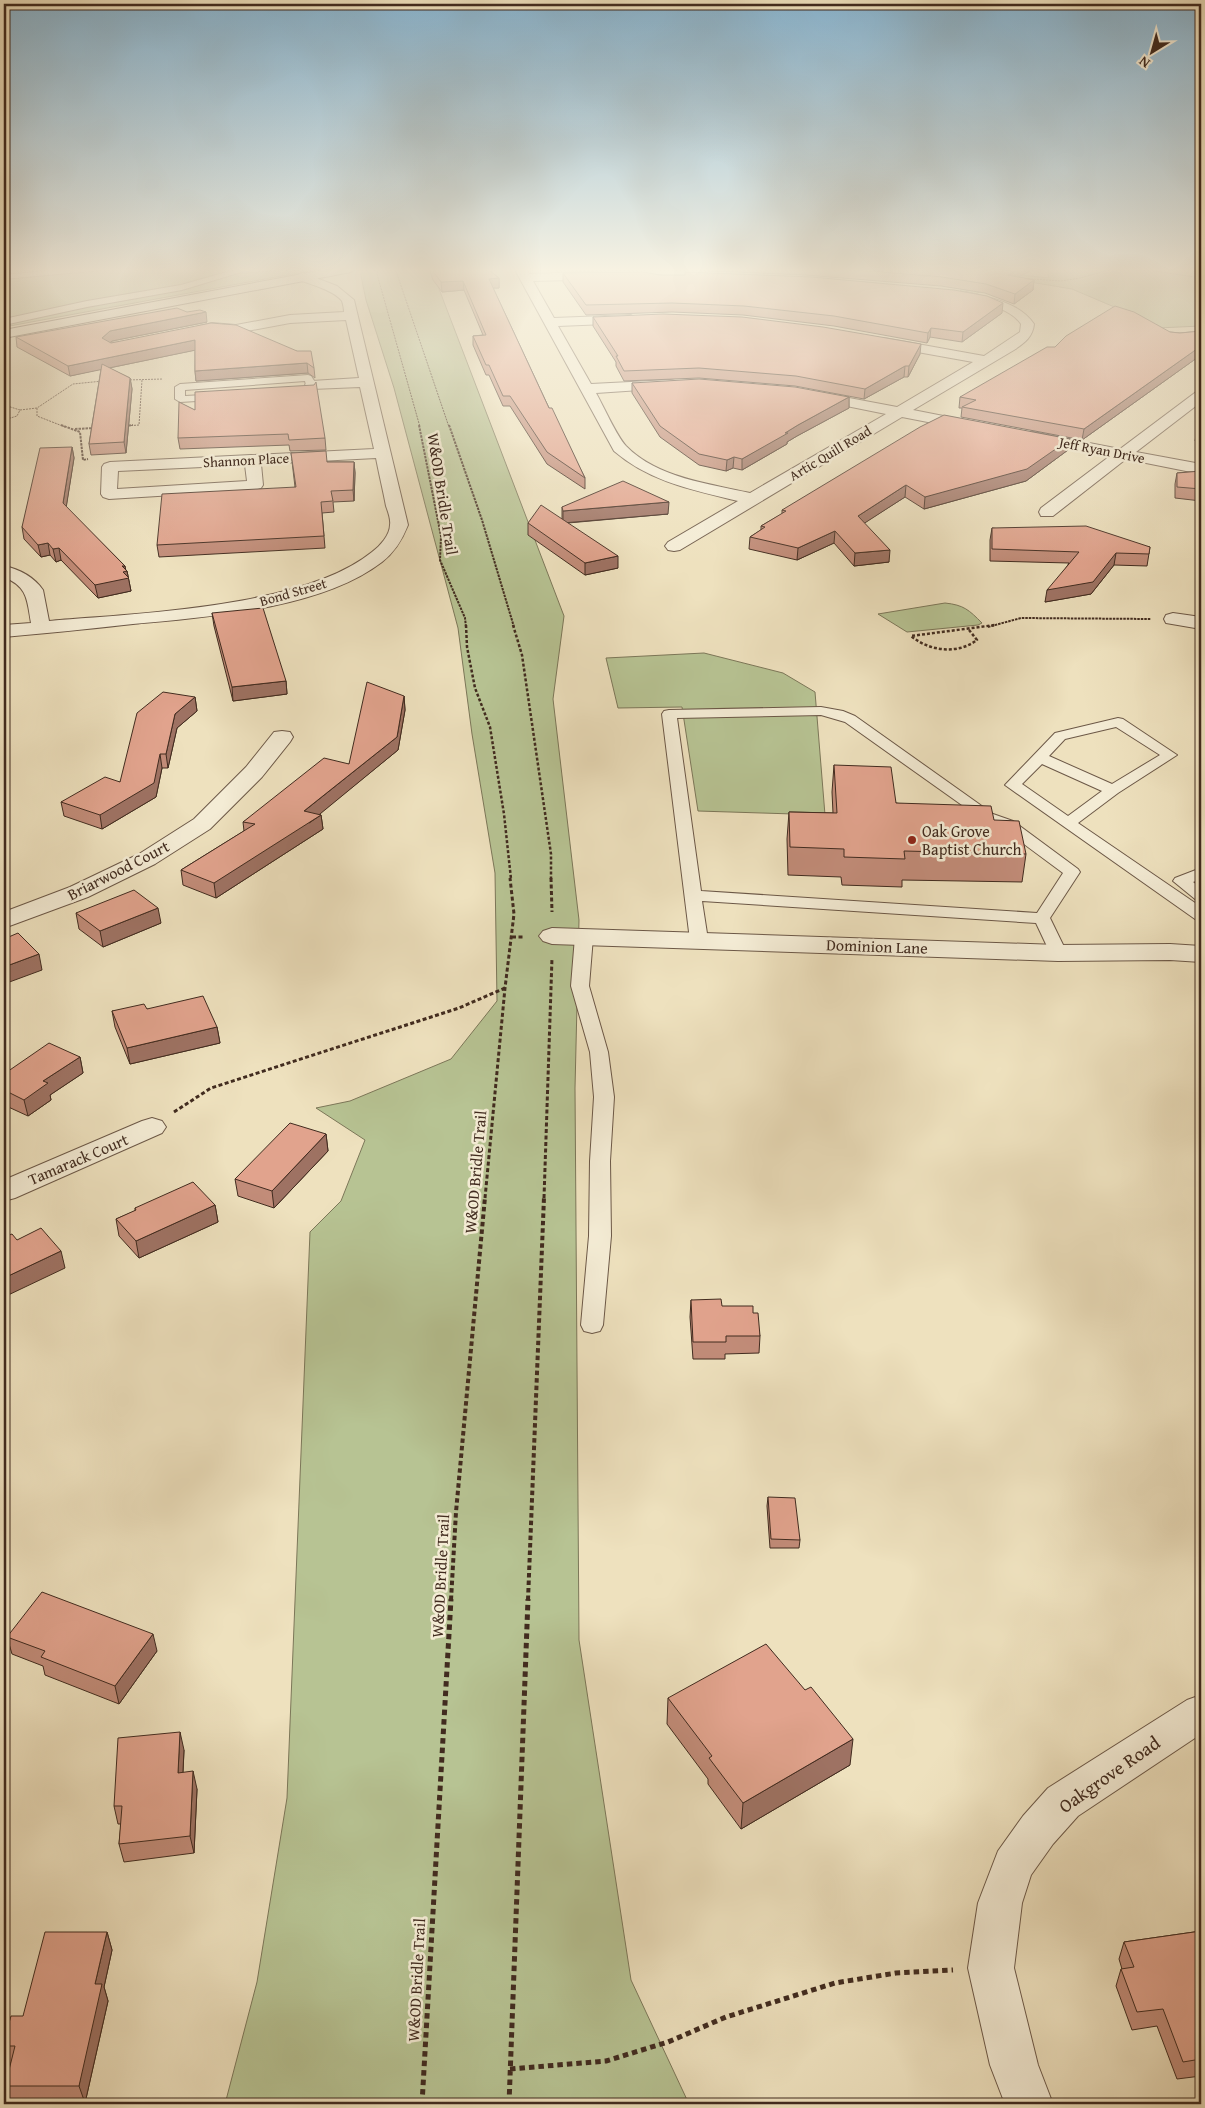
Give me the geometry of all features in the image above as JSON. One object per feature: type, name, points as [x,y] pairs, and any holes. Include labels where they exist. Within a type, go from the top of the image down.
[{"type":"street","name":"Bond Street","points":[[4,631],[253,604],[317,588],[365,565],[383,552],[393,540],[399,525],[363,366]]},
{"type":"street","points":[[574,366],[619,448],[628,457],[659,474],[681,482],[753,499]]},
{"type":"street","name":"Artic Quill Road","points":[[674,546],[975,366]]},
{"type":"street","points":[[312,385],[366,382]]},
{"type":"street","points":[[586,389],[684,384]]},
{"type":"street","points":[[795,392],[987,428]]},
{"type":"street","points":[[1047,512],[1201,395]]},
{"type":"street","name":"Jeff Ryan Drive","points":[[1016,434],[1201,469]]},
{"type":"street","name":"Shannon Place","points":[[253,460],[255,485],[108,494],[110,467],[383,453]]},
{"type":"street","points":[[4,571],[19,577],[34,590],[41,627]]},
{"type":"street","points":[[1173,619],[1201,623]]},
{"type":"street","name":"Briarwood Court","points":[[4,921],[79,892],[147,859],[202,824],[254,772],[282,737]]},
{"type":"street","name":"Dominion Lane","points":[[552,936],[1058,953],[1201,954]]},
{"type":"street","name":"Tamarack Court","points":[[4,1191],[152,1127]]},
{"type":"street","name":"Oakgrove Road","points":[[1029,2104],[1014,2065],[991,1968],[1000,1903],[1013,1866],[1038,1830],[1063,1802],[1178,1725],[1201,1712]]},
{"type":"lane","points":[[308,378],[312,385],[312,392],[180,399],[180,387],[308,378]]},
{"type":"lane","points":[[699,940],[669,714],[821,712],[838,714],[850,719],[988,817],[1007,824],[1072,872],[1042,918]]},
{"type":"lane","points":[[1068,823],[1113,790],[1170,755],[1118,722],[1060,736],[1013,785],[1201,915]]},
{"type":"lane","points":[[1039,757],[1113,790]]},
{"type":"lane","points":[[1201,873],[1181,881],[1201,895]]},
{"type":"lane","points":[[693,895],[1042,918]]},
{"type":"lane","points":[[1042,918],[1058,953]]},
{"type":"lane","points":[[584,937],[580,986],[599,1052],[604,1097],[600,1161],[600,1236],[592,1325]]},
{"type":"path","name":"W&OD Bridle Trail","points":[[403,366],[418,419],[441,536],[440,560],[464,618],[470,668],[475,688],[490,727],[504,814],[514,914],[505,988],[456,1512],[422,2104]]},
{"type":"path","points":[[428,366],[479,512],[522,655],[551,854],[552,936],[542,1274],[508,2104]]},
{"type":"path","points":[[120,426],[139,425],[142,380]]},
{"type":"path","points":[[4,405],[20,410],[37,408]]},
{"type":"path","points":[[4,420],[17,416],[20,410]]},
{"type":"path","points":[[73,429],[101,428]]},
{"type":"path","points":[[969,630],[977,640],[973,643],[942,650],[925,646],[911,636],[930,632],[969,630],[1021,618],[1173,619]]},
{"type":"path","points":[[152,1127],[211,1088],[459,1008],[505,988]]},
{"type":"path","points":[[510,2069],[606,2060],[668,2042],[726,2017],[835,1983],[896,1973],[991,1968]]},
{"type":"green space","points":[[387,366],[469,366],[564,616],[553,699],[579,920],[575,1088],[579,1640],[631,1980],[689,2104],[225,2104],[257,1982],[287,1798],[310,1232],[341,1201],[365,1140],[316,1108],[350,1101],[451,1059],[497,1001],[495,873],[472,734],[458,628]]},
{"type":"green space","points":[[945,603],[966,609],[982,623],[978,625],[907,632],[878,614]]},
{"type":"green space","points":[[704,653],[783,673],[815,692],[825,815],[698,811],[682,707],[618,708],[606,658]]},
{"type":"building","points":[[102,366],[107,366],[130,378],[124,442],[89,444]]},
{"type":"building","points":[[195,366],[260,366],[195,371]]},
{"type":"building","points":[[490,366],[530,366],[549,408],[552,408],[585,478],[547,452],[510,396],[503,396]]},
{"type":"building","points":[[622,366],[904,366],[865,389],[796,376],[699,368],[624,371]]},
{"type":"building","points":[[1013,366],[1172,366],[1084,429],[962,407],[976,400],[960,397]]},
{"type":"building","points":[[699,379],[795,387],[849,397],[742,459],[734,457],[727,460],[699,454],[660,426],[632,383]]},
{"type":"building","points":[[316,382],[325,438],[289,440],[288,434],[178,438],[179,402],[195,410],[195,392],[314,385]]},
{"type":"building","points":[[944,415],[1070,439],[1027,469],[925,497],[906,485],[858,516],[890,550],[855,553],[835,531],[798,548],[750,537],[765,527],[761,526],[786,511],[782,510],[920,427]]},
{"type":"building","points":[[72,447],[63,503],[125,566],[122,566],[127,571],[123,572],[129,578],[95,585],[59,548],[53,549],[48,543],[38,545],[22,527],[40,448]]},
{"type":"building","points":[[326,451],[327,462],[354,462],[353,490],[331,491],[333,501],[321,502],[324,536],[157,545],[162,494],[296,487],[291,453]]},
{"type":"building","points":[[1201,471],[1201,489],[1177,487],[1177,473]]},
{"type":"building","points":[[623,481],[669,502],[563,511],[562,507]]},
{"type":"building","points":[[541,505],[618,556],[585,563],[528,523]]},
{"type":"building","points":[[1086,526],[1150,547],[1149,554],[1116,553],[1093,582],[1047,590],[1079,552],[992,549],[992,528]]},
{"type":"building","points":[[263,608],[286,681],[232,687],[212,613]]},
{"type":"building","points":[[367,682],[404,696],[397,737],[304,811],[321,815],[214,883],[181,870],[255,824],[243,822],[324,758],[349,764]]},
{"type":"building","points":[[163,692],[195,697],[175,714],[166,754],[160,754],[154,783],[100,815],[61,802],[105,777],[120,782],[137,713]]},
{"type":"building","points":[[834,765],[891,767],[896,803],[991,806],[994,820],[1019,821],[1026,854],[904,851],[905,859],[844,857],[844,849],[790,847],[789,812],[837,813]]},
{"type":"building","points":[[134,890],[158,908],[100,931],[76,913]]},
{"type":"building","points":[[18,933],[39,954],[4,967],[4,939]]},
{"type":"building","points":[[203,996],[217,1027],[127,1048],[112,1011],[144,1004],[147,1009]]},
{"type":"building","points":[[49,1043],[80,1057],[43,1081],[48,1083],[24,1100],[4,1090],[4,1074]]},
{"type":"building","points":[[290,1123],[326,1134],[272,1191],[235,1179]]},
{"type":"building","points":[[193,1182],[215,1205],[136,1241],[116,1219],[136,1210],[135,1208]]},
{"type":"building","points":[[41,1228],[61,1251],[4,1278],[4,1237],[12,1234],[17,1240]]},
{"type":"building","points":[[721,1299],[722,1306],[753,1306],[753,1313],[758,1313],[760,1336],[726,1336],[726,1342],[693,1342],[691,1300]]},
{"type":"building","points":[[768,1497],[795,1498],[800,1540],[771,1539]]},
{"type":"building","points":[[42,1592],[153,1634],[115,1686],[41,1657],[45,1651],[7,1637]]},
{"type":"building","points":[[766,1644],[805,1690],[811,1687],[853,1739],[743,1803],[709,1758],[712,1756],[668,1698]]},
{"type":"building","points":[[180,1732],[178,1773],[193,1771],[190,1836],[119,1844],[122,1806],[114,1806],[118,1738]]},
{"type":"building","points":[[1201,1931],[1201,2059],[1183,2062],[1163,2009],[1137,2012],[1121,1969],[1134,1967],[1124,1942]]},
{"type":"building","points":[[45,1932],[107,1932],[95,1984],[102,1984],[79,2086],[5,2086],[15,2046],[4,2046],[4,2041],[11,2016],[23,2016]]},
{"type":"place","name":"Oak Grove Baptist Church","points":[[912,840]]}]
